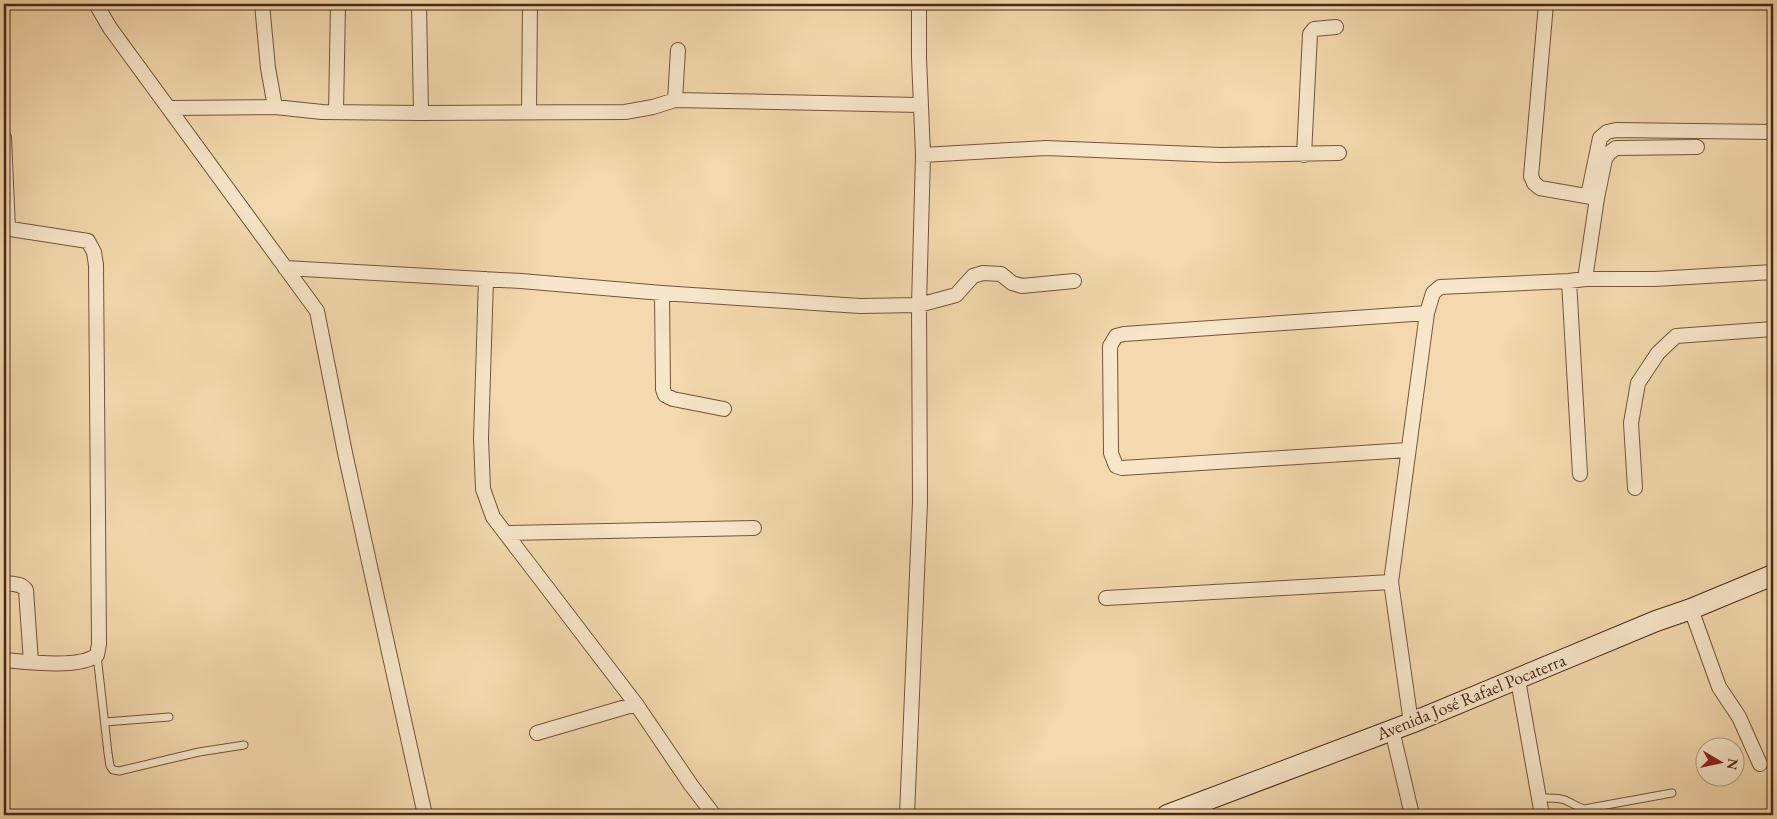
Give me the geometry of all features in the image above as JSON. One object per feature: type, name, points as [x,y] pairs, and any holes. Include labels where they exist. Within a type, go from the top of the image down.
[{"type":"street","points":[[96,4],[110,28],[317,311],[345,453],[425,815]]},
{"type":"street","points":[[262,4],[268,68],[275,108]]},
{"type":"street","points":[[336,112],[338,4]]},
{"type":"street","points":[[419,4],[421,113]]},
{"type":"street","points":[[529,111],[530,4]]},
{"type":"street","points":[[908,815],[920,502],[919,305],[923,154],[920,105],[919,4]]},
{"type":"street","points":[[1546,4],[1531,176],[1540,188],[1592,197]]},
{"type":"street","points":[[1304,154],[1310,34],[1314,30],[1336,27]]},
{"type":"street","points":[[675,100],[678,50]]},
{"type":"street","points":[[169,108],[275,108],[336,112],[421,113],[625,112],[653,107],[675,100],[920,105]]},
{"type":"street","points":[[1585,279],[1592,197],[1600,138],[1607,132],[1616,130],[1773,132]]},
{"type":"street","points":[[4,138],[6,228],[88,241],[94,252],[96,265],[99,644],[97,655],[90,661],[77,663],[4,660]]},
{"type":"street","points":[[1592,197],[1605,158],[1616,148],[1697,147]]},
{"type":"street","points":[[923,154],[1046,148],[1220,155],[1340,153]]},
{"type":"street","points":[[286,268],[486,279],[860,306],[919,305],[956,295],[973,276],[983,273],[1001,274],[1012,283],[1022,286],[1074,281]]},
{"type":"street","points":[[1411,722],[1391,582],[1427,313],[1433,293],[1440,287],[1569,282],[1585,279],[1655,279],[1773,272]]},
{"type":"street","points":[[486,279],[481,438],[483,489],[493,517],[636,704],[691,785],[714,815]]},
{"type":"street","points":[[1569,282],[1580,474]]},
{"type":"street","points":[[662,293],[663,389],[665,395],[673,399],[724,409]]},
{"type":"street","points":[[1408,450],[1122,468],[1116,466],[1111,453],[1110,346],[1116,336],[1124,334],[1427,313]]},
{"type":"street","points":[[1635,488],[1632,415],[1638,383],[1658,353],[1676,336],[1773,329]]},
{"type":"street","points":[[506,533],[754,528]]},
{"type":"street","name":"Avenida José Rafael Pocaterra","points":[[1168,815],[1392,730],[1773,575]]},
{"type":"street","points":[[1106,598],[1391,582]]},
{"type":"street","points":[[5,583],[19,584],[26,590],[31,662]]},
{"type":"street","points":[[1691,609],[1719,687],[1739,717],[1760,764]]},
{"type":"street","points":[[1518,680],[1542,815]]},
{"type":"street","points":[[537,733],[636,704]]},
{"type":"street","points":[[1392,730],[1412,815]]},
{"type":"lane","points":[[97,655],[109,760],[113,770],[119,771],[199,752],[244,745]]},
{"type":"lane","points":[[105,722],[169,717]]},
{"type":"lane","points":[[1540,798],[1560,798],[1584,810],[1672,793]]}]
